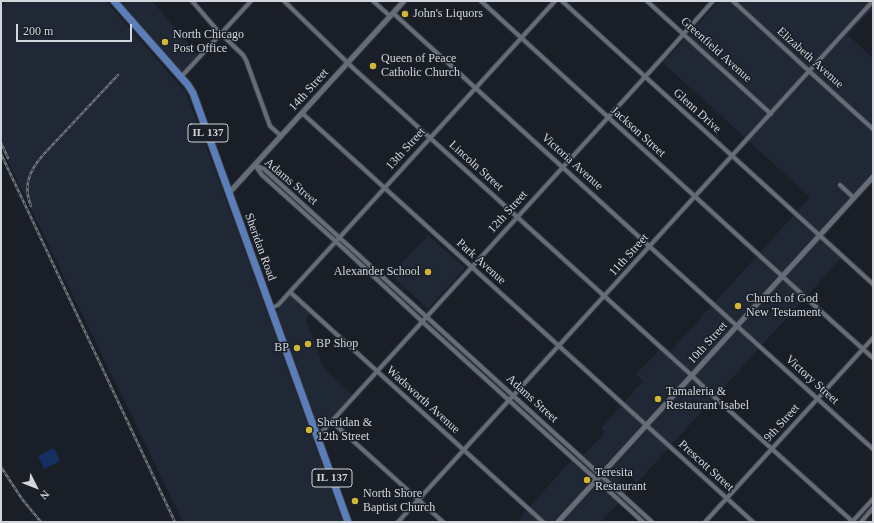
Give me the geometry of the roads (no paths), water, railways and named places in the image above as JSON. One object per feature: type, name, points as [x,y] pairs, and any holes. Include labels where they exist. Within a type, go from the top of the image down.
[{"type":"highway","name":"Sheridan Road","points":[[114,1],[193,93],[348,522]]},
{"type":"street","points":[[192,1],[221,34],[243,55],[270,126],[280,136]]},
{"type":"street","points":[[181,78],[252,1]]},
{"type":"street","name":"Lincoln Street","points":[[284,1],[348,63],[771,450],[852,522]]},
{"type":"street","name":"Victoria Avenue","points":[[373,1],[392,15],[476,88],[737,326]]},
{"type":"street","name":"14th Street","points":[[229,193],[404,1]]},
{"type":"street","name":"Jackson Street","points":[[481,1],[873,358]]},
{"type":"street","name":"13th Street","points":[[271,308],[278,305],[555,1]]},
{"type":"street","name":"Glenn Drive","points":[[562,1],[873,284]]},
{"type":"street","name":"Greenfield Avenue","points":[[647,1],[771,114]]},
{"type":"street","name":"12th Street","points":[[316,435],[321,433],[714,1]]},
{"type":"street","name":"Elizabeth Avenue","points":[[733,1],[873,129]]},
{"type":"street","name":"11th Street","points":[[398,522],[873,1]]},
{"type":"street","name":"Park Avenue","points":[[302,113],[646,426]]},
{"type":"street","name":"Adams Street","points":[[255,165],[264,169],[652,522]]},
{"type":"street","name":"Adams Street","points":[[255,165],[262,175],[643,522]]},
{"type":"street","name":"10th Street","points":[[558,522],[873,177]]},
{"type":"street","points":[[840,185],[854,198]]},
{"type":"street","name":"Wadsworth Avenue","points":[[290,292],[543,522]]},
{"type":"street","name":"Victory Street","points":[[737,326],[873,449]]},
{"type":"street","name":"9th Street","points":[[705,522],[873,338]]},
{"type":"street","points":[[332,421],[443,522]]},
{"type":"street","name":"Prescott Street","points":[[646,426],[753,522]]},
{"type":"street","points":[[852,522],[873,498]]},
{"type":"street","points":[[861,522],[873,508]]},
{"type":"railway","points":[[31,206],[28,185],[34,167],[43,155],[118,75]]},
{"type":"railway","points":[[1,143],[8,158]]},
{"type":"railway","points":[[1,154],[175,522]]},
{"type":"railway","points":[[1,467],[22,499],[41,522]]},
{"type":"place","name":"John's Liquors","points":[[405,14]]},
{"type":"place","name":"North Chicago Post Office","points":[[165,42]]},
{"type":"place","name":"Queen of Peace Catholic Church","points":[[373,66]]},
{"type":"place","name":"Alexander School","points":[[428,272]]},
{"type":"place","name":"Church of God New Testament","points":[[738,306]]},
{"type":"place","name":"BP Shop","points":[[308,344]]},
{"type":"place","name":"BP","points":[[297,348]]},
{"type":"place","name":"Tamaleria & Restaurant Isabel","points":[[658,399]]},
{"type":"place","name":"Sheridan & 12th Street","points":[[309,430]]},
{"type":"place","name":"Teresita Restaurant","points":[[587,480]]},
{"type":"place","name":"North Shore Baptist Church","points":[[355,501]]}]
